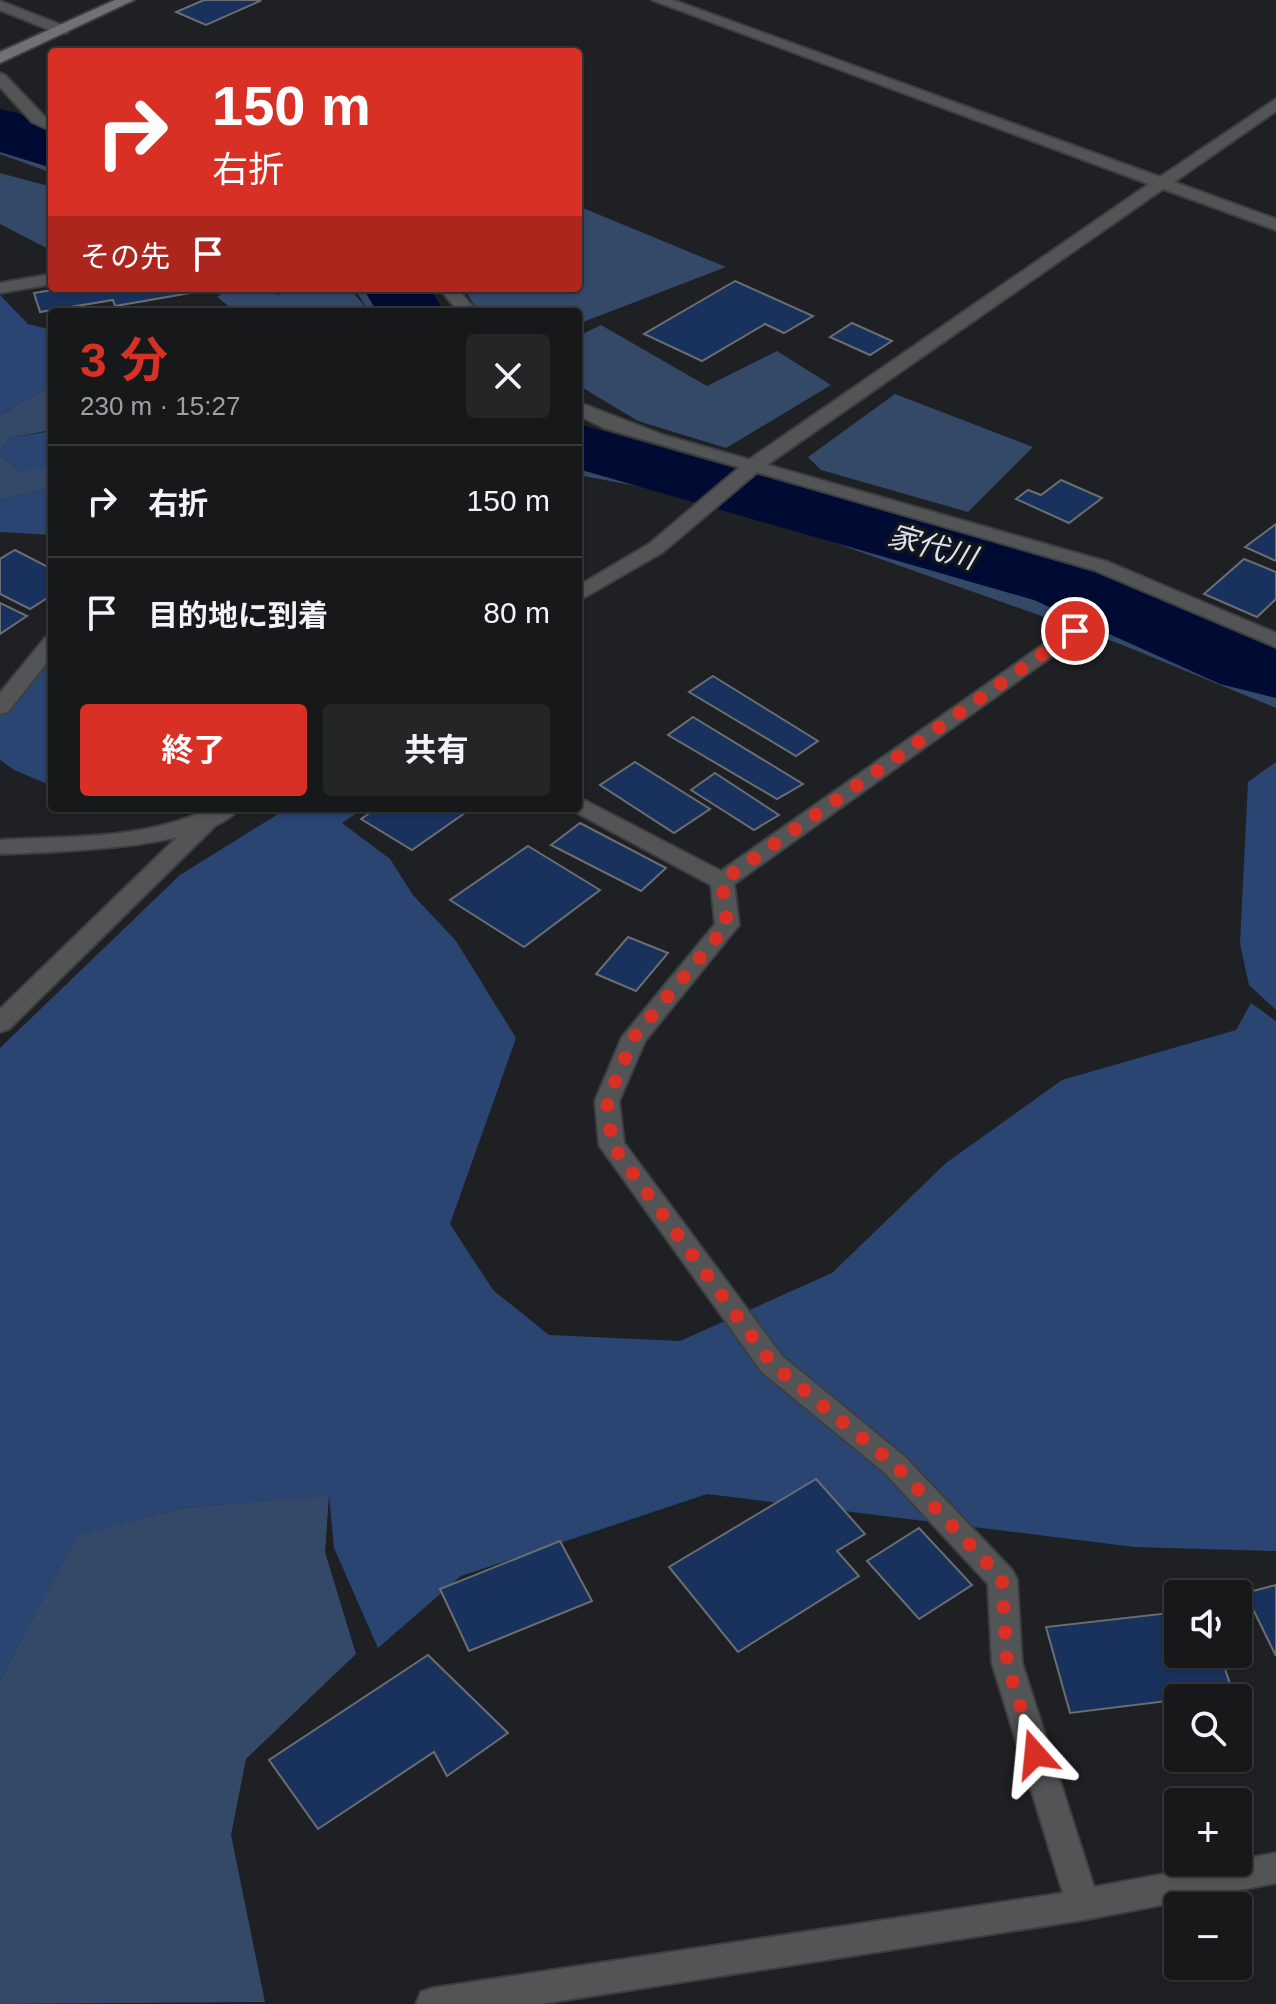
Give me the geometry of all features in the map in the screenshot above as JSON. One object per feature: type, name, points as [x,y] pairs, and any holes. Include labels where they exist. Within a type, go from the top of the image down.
[{"type":"street","points":[[0,58],[127,0]]},
{"type":"street","points":[[659,0],[1276,225]]},
{"type":"street","points":[[0,5],[62,30]]},
{"type":"street","points":[[0,78],[38,119],[48,124]]},
{"type":"street","points":[[582,593],[656,548],[748,470],[1276,104]]},
{"type":"street","points":[[0,288],[48,280]]},
{"type":"street","points":[[451,292],[465,308]]},
{"type":"street","points":[[582,410],[611,424],[748,470],[1101,566],[1276,641]]},
{"type":"street","points":[[722,881],[1075,631]]},
{"type":"street","points":[[0,707],[48,647]]},
{"type":"street","points":[[582,808],[722,881]]},
{"type":"street","points":[[0,1023],[207,821],[222,812]]},
{"type":"street","points":[[0,847],[122,840],[207,821]]},
{"type":"street","points":[[722,881],[727,925],[634,1037],[607,1101],[612,1145],[772,1364],[895,1465],[1002,1579],[1007,1663],[1083,1905]]},
{"type":"street","points":[[433,2004],[1083,1905],[1276,1868]]},
{"type":"shaded area","points":[[30,122],[48,130],[48,172],[0,154],[0,129]]},
{"type":"shaded area","points":[[0,173],[48,186],[48,249],[0,224]]},
{"type":"shaded area","points":[[582,208],[726,267],[582,322],[582,308],[476,308],[466,292],[582,292]]},
{"type":"shaded area","points":[[224,292],[278,295],[284,292],[352,292],[366,308],[231,308],[217,297]]},
{"type":"shaded area","points":[[357,292],[418,292],[433,308],[367,308]]},
{"type":"shaded area","points":[[0,295],[28,324],[48,329],[48,387],[0,415]]},
{"type":"shaded area","points":[[601,325],[707,386],[777,351],[831,385],[726,448],[638,421],[582,387],[582,334]]},
{"type":"shaded area","points":[[48,387],[48,431],[10,438],[0,450],[0,415]]},
{"type":"shaded area","points":[[895,394],[1033,447],[968,512],[821,470],[808,457]]},
{"type":"shaded area","points":[[48,432],[48,468],[19,471],[0,455],[0,450],[10,438]]},
{"type":"shaded area","points":[[582,444],[725,472],[701,498],[582,476]]},
{"type":"shaded area","points":[[0,455],[19,471],[48,467],[48,489],[0,500]]},
{"type":"shaded area","points":[[774,479],[983,539],[1103,579],[1276,649],[1276,708],[1120,644],[728,505],[751,484]]},
{"type":"shaded area","points":[[48,489],[48,535],[0,532],[0,500]]},
{"type":"shaded area","points":[[48,656],[48,784],[14,770],[0,760],[0,714],[34,666]]},
{"type":"shaded area","points":[[1276,762],[1276,1010],[1249,985],[1240,944],[1248,782]]},
{"type":"shaded area","points":[[282,812],[358,812],[342,823],[390,859],[413,895],[456,941],[516,1038],[450,1224],[493,1290],[549,1335],[680,1341],[832,1273],[946,1163],[1062,1080],[1236,1030],[1251,1003],[1276,1021],[1276,1551],[1134,1547],[707,1494],[461,1576],[378,1648],[334,1548],[329,1496],[182,1508],[77,1536],[0,1680],[0,1048],[180,875]]},
{"type":"shaded area","points":[[329,1495],[325,1552],[356,1654],[246,1759],[231,1835],[265,2002],[0,2004],[0,1680],[77,1535],[182,1508]]},
{"type":"building","points":[[204,0],[260,1],[206,25],[176,12]]},
{"type":"building","points":[[735,281],[813,316],[784,333],[765,324],[702,361],[644,334]]},
{"type":"building","points":[[192,292],[115,306],[113,300],[48,308],[48,311],[40,312],[34,293]]},
{"type":"building","points":[[852,323],[892,341],[870,355],[830,337]]},
{"type":"building","points":[[1061,480],[1102,498],[1069,523],[1016,499],[1028,490],[1041,495]]},
{"type":"building","points":[[1276,524],[1276,561],[1245,547]]},
{"type":"building","points":[[15,550],[48,567],[48,598],[30,609],[0,594],[0,559]]},
{"type":"building","points":[[1244,559],[1276,572],[1276,599],[1257,617],[1204,594]]},
{"type":"building","points":[[0,603],[27,616],[0,634]]},
{"type":"building","points":[[713,676],[818,741],[796,756],[689,692]]},
{"type":"building","points":[[693,717],[803,784],[777,799],[668,735]]},
{"type":"building","points":[[635,762],[710,809],[674,833],[600,785]]},
{"type":"building","points":[[715,773],[779,815],[754,830],[691,790]]},
{"type":"building","points":[[371,812],[466,812],[412,850],[361,819]]},
{"type":"building","points":[[580,823],[666,868],[641,891],[551,845]]},
{"type":"building","points":[[528,846],[600,890],[524,947],[450,900]]},
{"type":"building","points":[[628,937],[668,953],[636,991],[596,974]]},
{"type":"building","points":[[816,1479],[865,1534],[837,1551],[859,1576],[738,1652],[669,1567]]},
{"type":"building","points":[[919,1528],[972,1585],[919,1619],[867,1561]]},
{"type":"building","points":[[560,1541],[592,1601],[469,1651],[440,1589]]},
{"type":"building","points":[[1276,1585],[1276,1656],[1252,1607],[1252,1591]]},
{"type":"building","points":[[1164,1614],[1164,1668],[1225,1668],[1230,1684],[1164,1684],[1164,1701],[1070,1713],[1046,1627]]},
{"type":"building","points":[[428,1655],[508,1733],[447,1776],[434,1752],[318,1829],[269,1760]]},
{"type":"waterway","name":"家代川","points":[[0,127],[26,142],[48,149]]},
{"type":"waterway","name":"家代川","points":[[398,292],[408,308]]},
{"type":"waterway","name":"家代川","points":[[582,447],[1061,584],[1248,667],[1276,673]]},
{"type":"route","points":[[1035,1754],[1007,1663],[1002,1579],[895,1465],[772,1364],[612,1145],[607,1101],[634,1037],[727,925],[722,881],[1075,631]]}]
